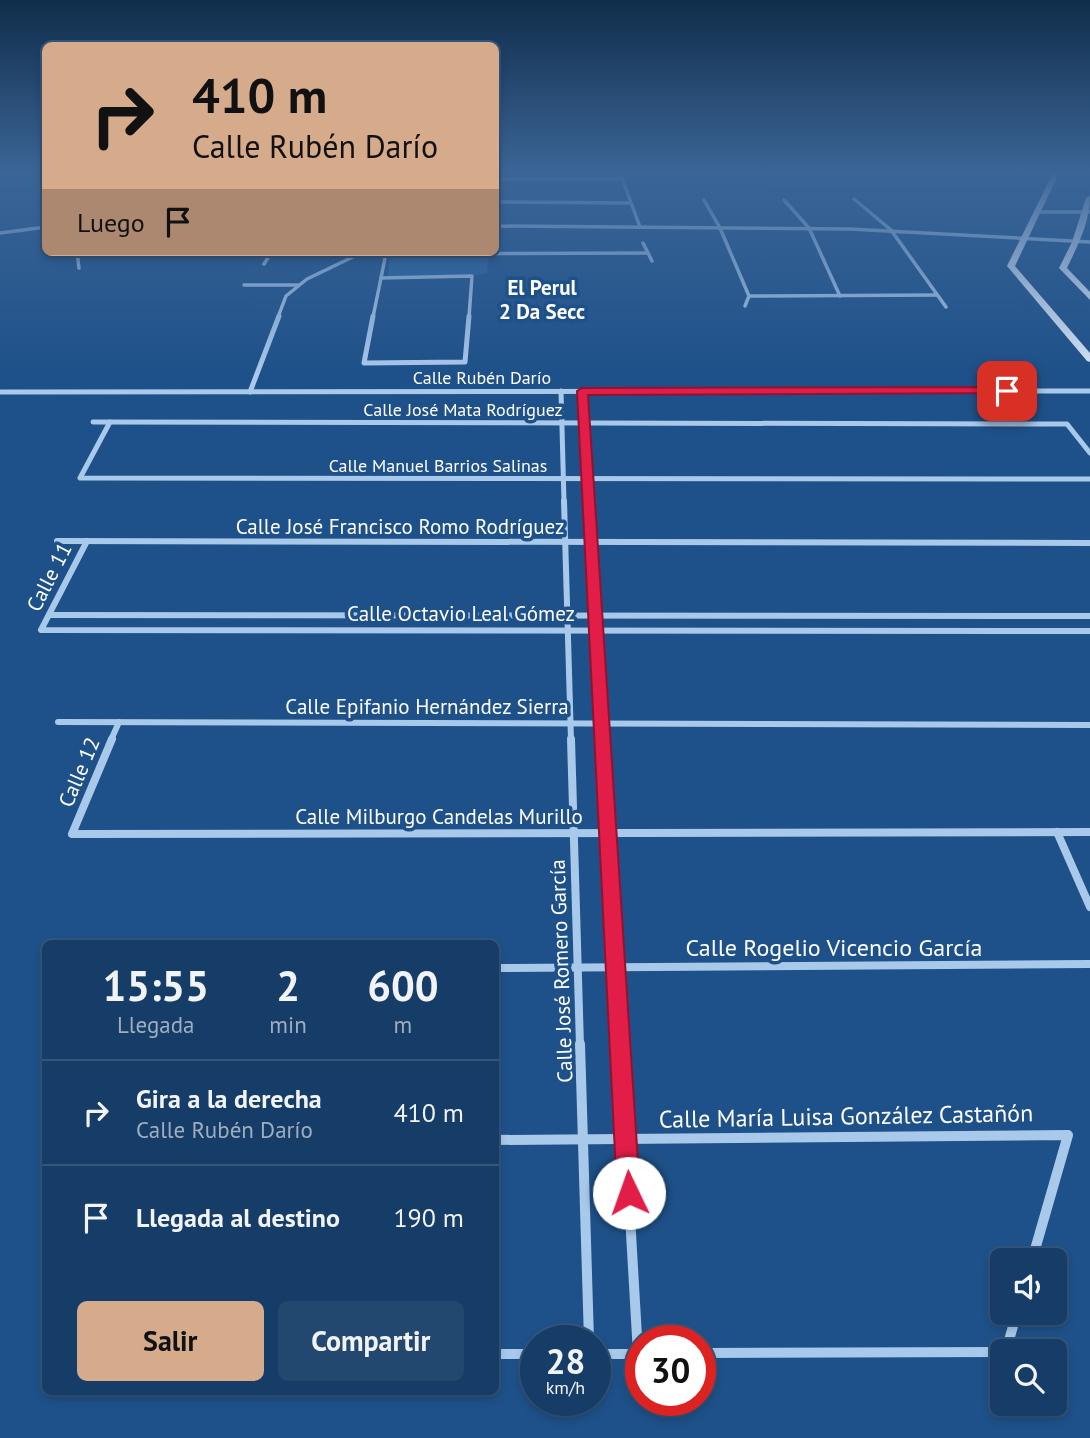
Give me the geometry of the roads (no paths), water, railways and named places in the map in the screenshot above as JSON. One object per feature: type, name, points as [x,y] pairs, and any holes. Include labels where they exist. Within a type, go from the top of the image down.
[{"type":"street","points":[[725,240],[749,296],[745,306]]},
{"type":"street","points":[[815,240],[840,296]]},
{"type":"street","points":[[898,240],[946,307]]},
{"type":"street","points":[[1023,240],[1011,266],[1090,359]]},
{"type":"street","points":[[1056,240],[1090,242]]},
{"type":"street","points":[[1076,242],[1063,268],[1089,295]]},
{"type":"street","points":[[642,243],[652,261]]},
{"type":"street","points":[[499,255],[648,253]]},
{"type":"street","points":[[77,256],[79,268]]},
{"type":"street","points":[[264,264],[268,256]]},
{"type":"street","points":[[250,392],[282,302],[299,285],[353,256]]},
{"type":"street","points":[[349,258],[386,256],[381,278],[364,363],[465,362],[472,276],[381,278]]},
{"type":"street","points":[[244,285],[299,285]]},
{"type":"street","points":[[749,296],[937,295]]},
{"type":"street","name":"Calle José Romero García","points":[[561,391],[589,1325]]},
{"type":"street","points":[[582,391],[637,1325]]},
{"type":"street","name":"Calle Rubén Darío","points":[[0,392],[1090,391]]},
{"type":"street","name":"Calle José Mata Rodríguez","points":[[93,422],[1067,424],[1090,453]]},
{"type":"street","name":"Calle Manuel Barrios Salinas","points":[[110,422],[80,478],[1090,480]]},
{"type":"street","name":"Calle José Francisco Romo Rodríguez","points":[[57,541],[1090,542]]},
{"type":"street","name":"Calle 11","points":[[41,630],[87,541]]},
{"type":"street","name":"Calle Octavio Leal Gómez","points":[[49,615],[1090,616]]},
{"type":"street","name":"Calle Octavio Leal Gómez","points":[[41,630],[1090,631]]},
{"type":"street","name":"Calle Epifanio Hernández Sierra","points":[[58,722],[1090,724]]},
{"type":"street","name":"Calle 12","points":[[72,834],[119,722]]},
{"type":"street","points":[[1057,832],[1090,907]]},
{"type":"street","name":"Calle Milburgo Candelas Murillo","points":[[72,834],[1090,832]]},
{"type":"street","name":"Calle Rogelio Vicencio García","points":[[499,968],[1090,964]]},
{"type":"street","name":"Calle María Luisa González Castañón","points":[[499,1140],[1068,1135],[1035,1248]]},
{"type":"street","points":[[716,1353],[990,1351]]},
{"type":"street","points":[[499,1354],[520,1354]]},
{"type":"district","name":"El Perul 2 Da Secc","points":[[542,299]]}]
